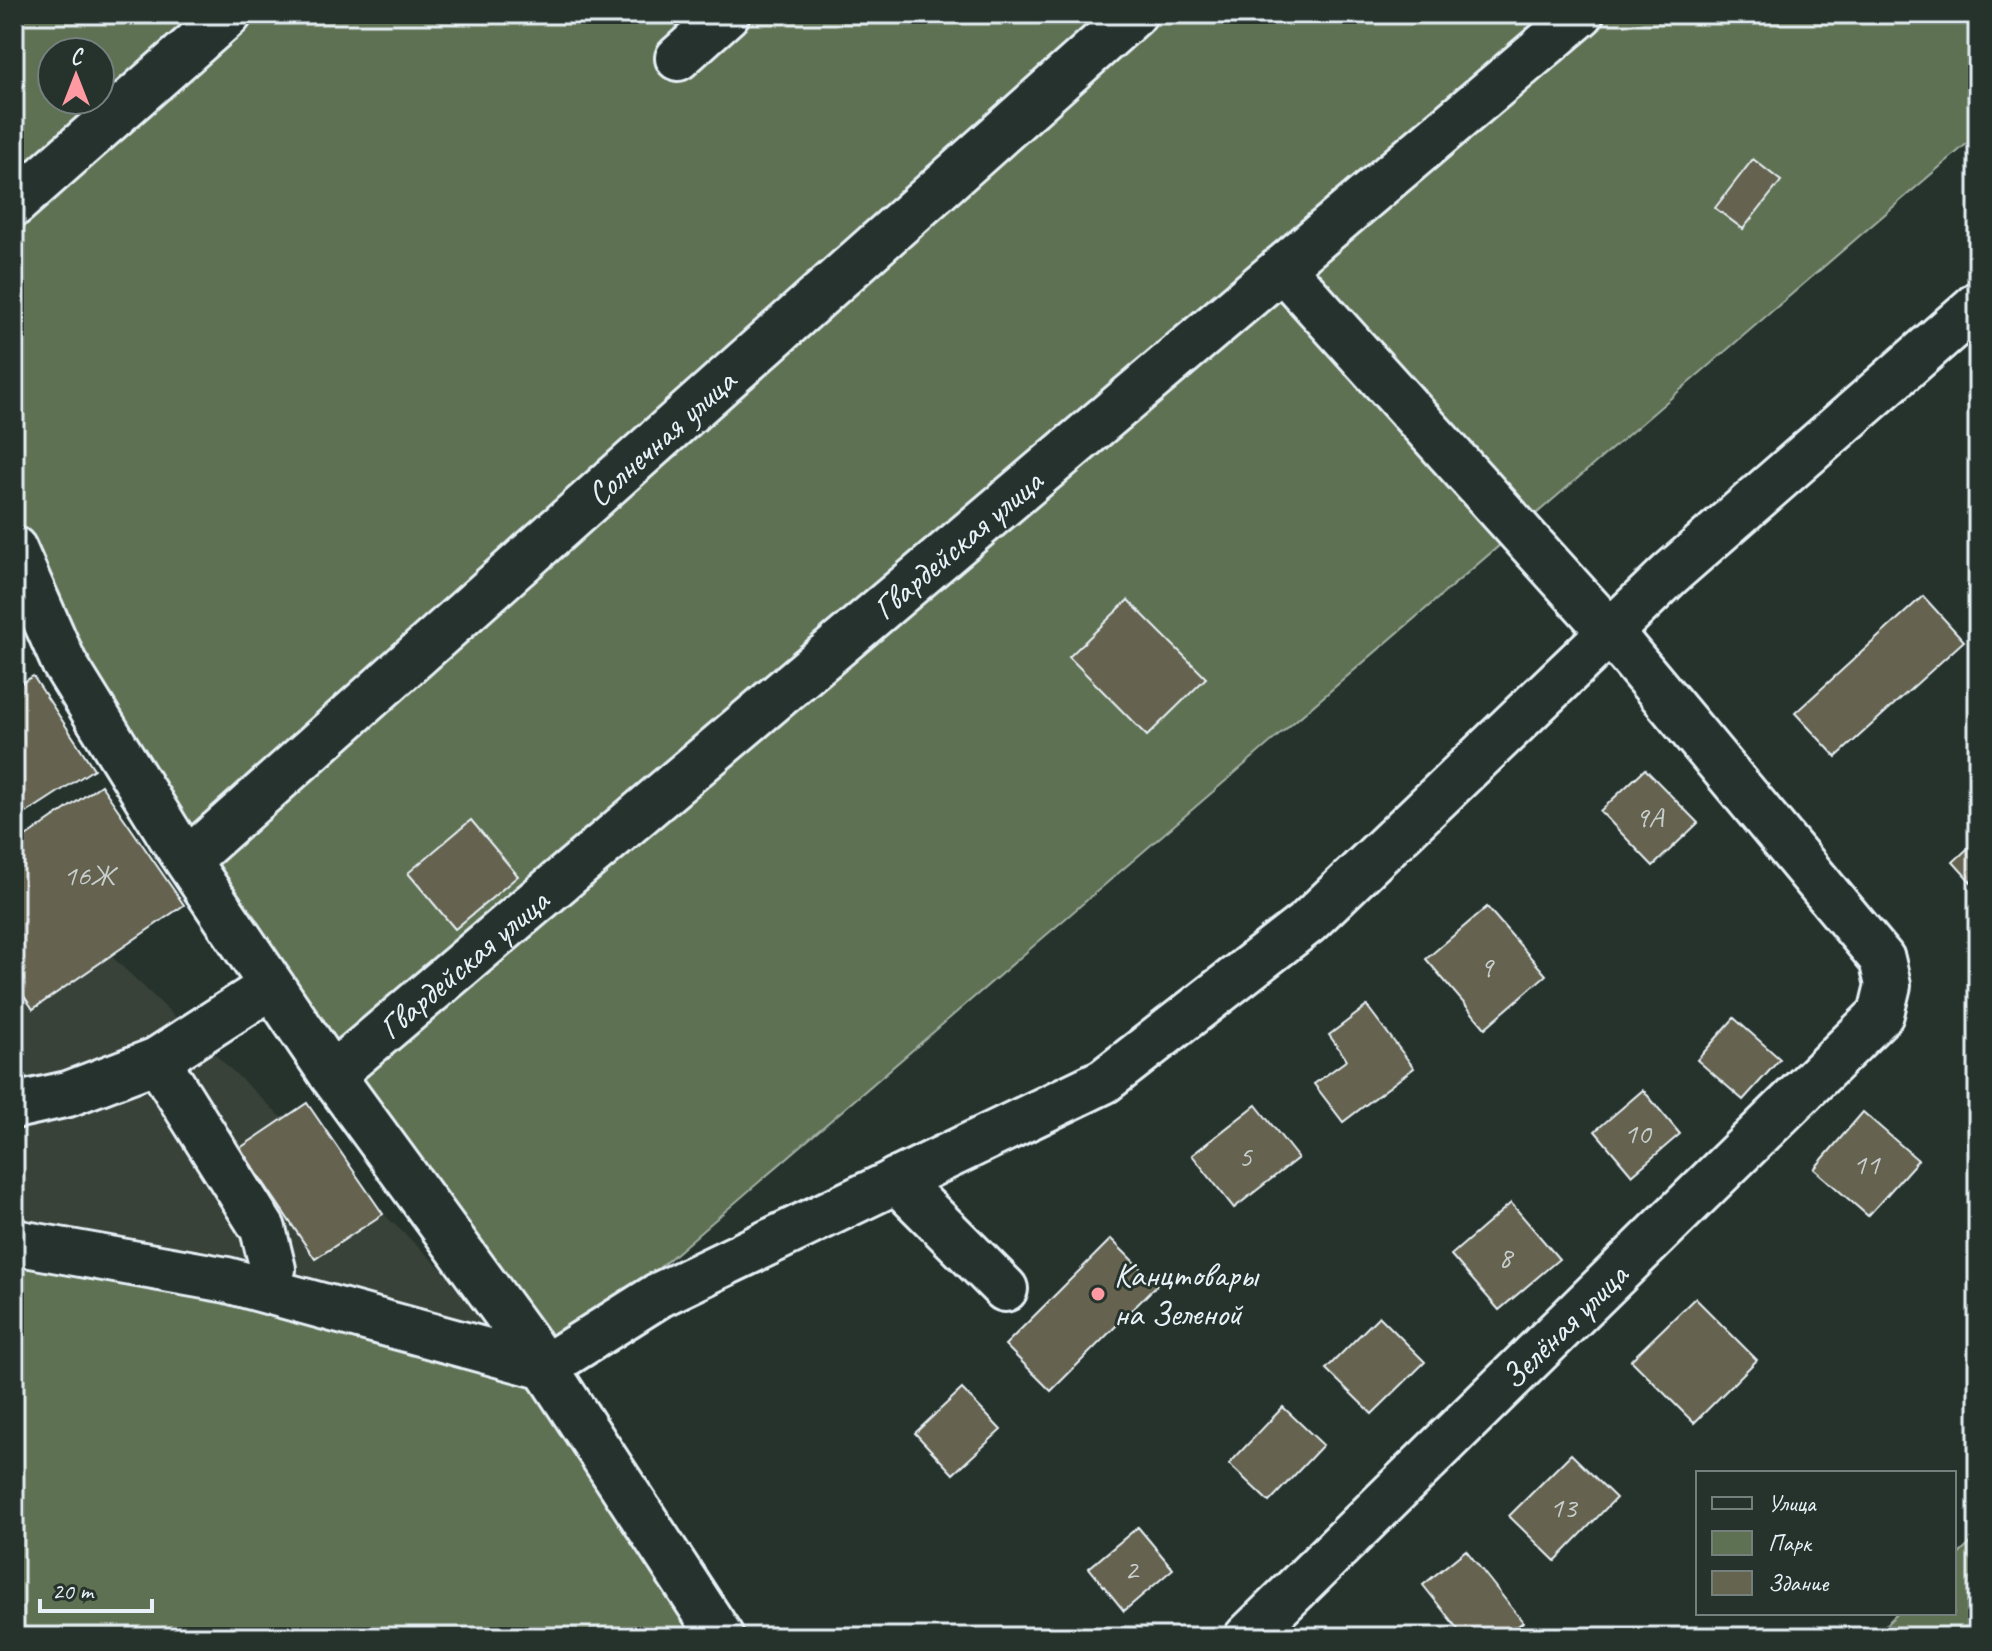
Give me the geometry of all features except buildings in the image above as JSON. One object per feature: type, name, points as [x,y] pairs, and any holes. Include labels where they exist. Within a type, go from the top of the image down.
[{"type":"street","points":[[14,204],[229,14]]},
{"type":"street","points":[[678,58],[727,14]]},
{"type":"street","name":"Солнечная улица","points":[[188,860],[1134,14]]},
{"type":"street","name":"Гвардейская улица","points":[[332,1075],[1581,14]]},
{"type":"street","points":[[1282,268],[1611,633]]},
{"type":"street","points":[[14,1242],[227,1280],[545,1367],[659,1295],[1104,1081],[1308,922],[1670,574],[1978,304]]},
{"type":"street","points":[[14,549],[64,663],[188,860],[332,1075],[545,1367],[721,1637]]},
{"type":"street","name":"Зелёная улица","points":[[1247,1637],[1881,1014],[1888,985],[1882,959],[1611,633]]},
{"type":"street","points":[[14,1106],[68,1094],[157,1060],[264,991]]},
{"type":"street","points":[[157,1060],[263,1229],[273,1269]]},
{"type":"street","points":[[896,1180],[1005,1289]]},
{"type":"shaded area","points":[[14,864],[545,1367],[14,1242]]},
{"type":"green space","points":[[14,14],[1978,14],[1978,134],[545,1366],[721,1637],[14,1637],[14,1242],[543,1366],[332,1075],[14,549]]},
{"type":"green space","points":[[1978,1536],[1978,1637],[1873,1637],[1896,1615],[1956,1615],[1956,1557]]},
{"type":"place","name":"Канцтовары на Зеленой","points":[[1098,1294]]}]
